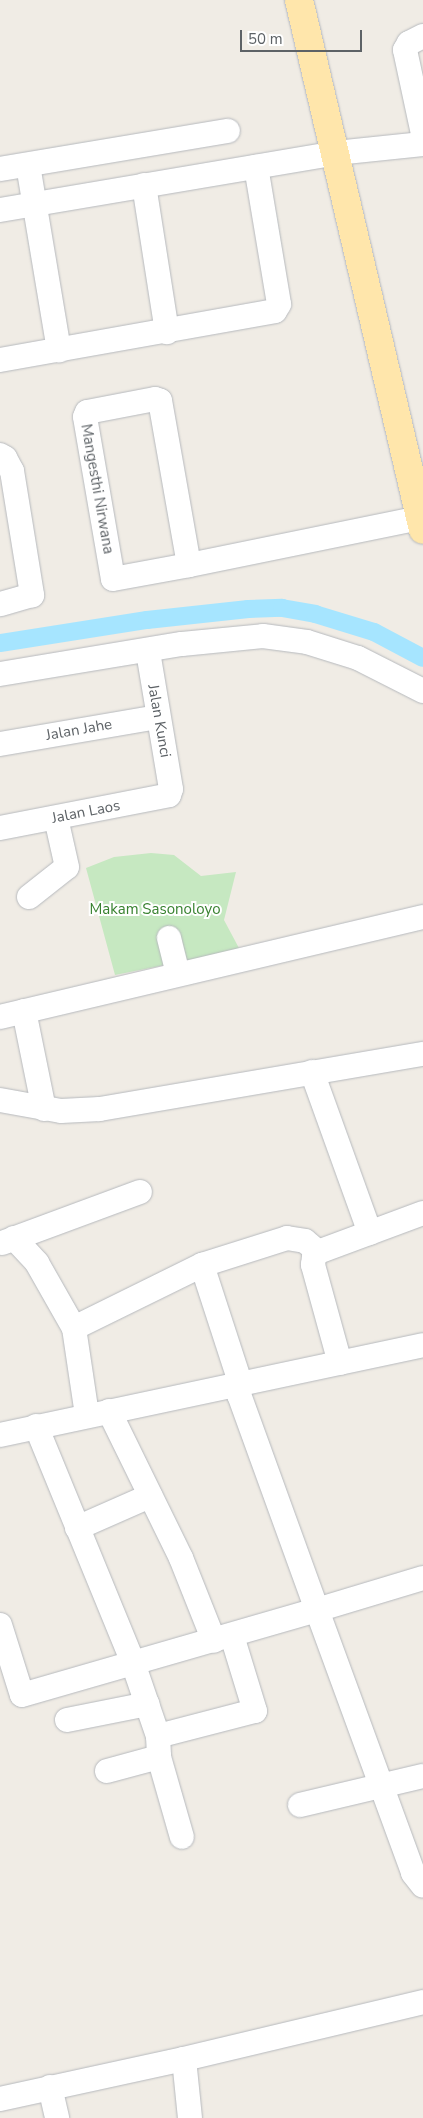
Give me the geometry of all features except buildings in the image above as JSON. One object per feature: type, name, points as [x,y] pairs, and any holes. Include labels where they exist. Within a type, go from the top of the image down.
[{"type":"main road","points":[[300,0],[422,524]]},
{"type":"street","points":[[423,36],[409,43],[405,50],[423,134]]},
{"type":"street","points":[[0,169],[228,131]]},
{"type":"street","points":[[0,210],[336,153],[423,144]]},
{"type":"street","points":[[28,165],[33,205],[59,350]]},
{"type":"street","points":[[0,360],[271,314],[278,308],[256,167]]},
{"type":"street","points":[[144,185],[167,332]]},
{"type":"street","name":"Mangesthi Nirwana","points":[[189,565],[160,401],[155,398],[87,412],[85,417],[113,579],[422,524]]},
{"type":"street","points":[[0,455],[5,458],[12,472],[32,595],[0,604]]},
{"type":"street","points":[[0,674],[148,650],[263,636],[307,642],[358,658],[423,691]]},
{"type":"street","name":"Jalan Kunci","points":[[148,650],[171,792]]},
{"type":"street","name":"Jalan Jahe","points":[[0,744],[158,717]]},
{"type":"street","name":"Jalan Laos","points":[[0,828],[166,797],[171,792]]},
{"type":"street","points":[[30,897],[67,867],[56,818]]},
{"type":"street","points":[[0,1017],[423,917]]},
{"type":"street","points":[[169,938],[178,974]]},
{"type":"street","points":[[24,1011],[44,1109]]},
{"type":"street","points":[[0,1100],[44,1109],[100,1110],[423,1054]]},
{"type":"street","points":[[312,1072],[370,1233]]},
{"type":"street","points":[[7,1241],[140,1192]]},
{"type":"street","points":[[340,1362],[313,1265],[318,1252],[423,1213]]},
{"type":"street","points":[[74,1328],[202,1265],[287,1238],[305,1241],[318,1252]]},
{"type":"street","points":[[7,1241],[37,1263],[74,1328],[98,1413],[150,1496],[223,1638],[255,1711],[159,1747],[107,1771]]},
{"type":"street","points":[[202,1265],[240,1382],[239,1395],[412,1873],[423,1886]]},
{"type":"street","points":[[0,1435],[423,1344]]},
{"type":"street","points":[[36,1426],[133,1663],[147,1704],[182,1837]]},
{"type":"street","points":[[77,1528],[150,1496]]},
{"type":"street","points":[[1,1633],[22,1695],[223,1638],[423,1578]]},
{"type":"street","points":[[67,1720],[147,1704]]},
{"type":"street","points":[[300,1805],[381,1788],[423,1776]]},
{"type":"street","points":[[0,2099],[184,2059],[423,2002]]},
{"type":"street","points":[[184,2059],[190,2118]]},
{"type":"street","points":[[50,2087],[57,2118]]},
{"type":"green space","name":"Makam Sasonoloyo","points":[[151,853],[174,855],[201,876],[236,872],[224,920],[240,950],[115,975],[86,868],[114,857]]},
{"type":"waterway","points":[[0,643],[147,620],[248,609],[282,608],[315,614],[374,632],[423,658]]}]
